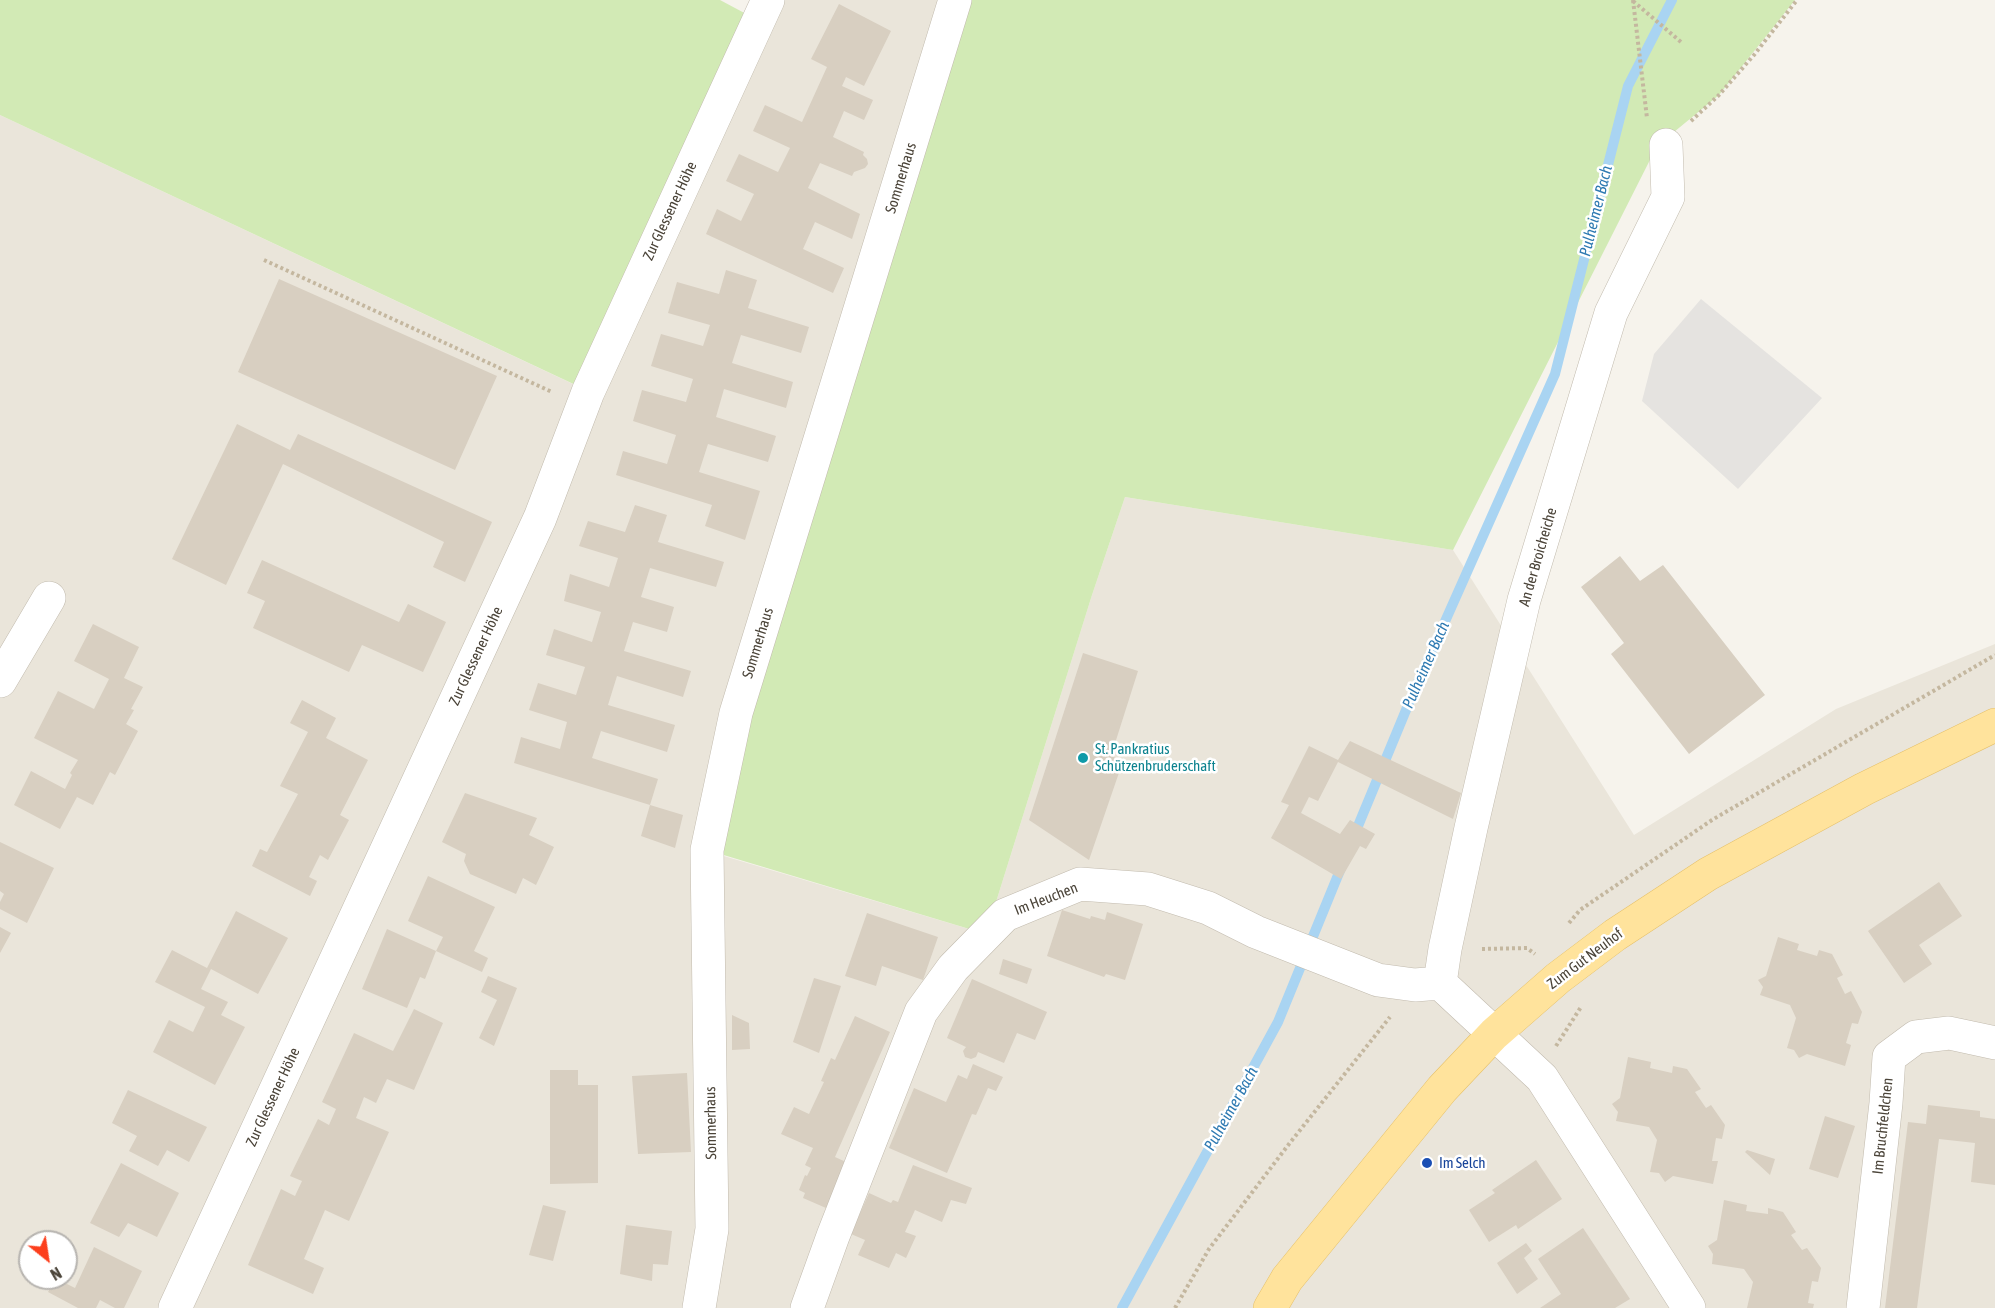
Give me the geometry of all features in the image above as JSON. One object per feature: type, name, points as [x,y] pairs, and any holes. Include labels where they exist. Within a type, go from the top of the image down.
[{"type":"main road","name":"Zum Gut Neuhof","points":[[1270,1308],[1287,1279],[1442,1089],[1494,1034],[1558,978],[1615,935],[1708,874],[1863,789],[1995,725]]},
{"type":"street","name":"Sommerhaus","points":[[699,1308],[712,1229],[707,850],[736,713],[955,0]]},
{"type":"street","name":"Zur Glessener Höhe","points":[[175,1308],[540,518],[583,406],[765,6]]},
{"type":"street","name":"An der Broicheiche","points":[[1428,984],[1445,949],[1524,600],[1611,313],[1668,197],[1666,145]]},
{"type":"street","points":[[0,681],[49,598]]},
{"type":"street","name":"Im Heuchen","points":[[807,1308],[921,1012],[953,968],[1005,915],[1080,884],[1148,889],[1208,908],[1256,932],[1378,980],[1428,984]]},
{"type":"street","points":[[1428,984],[1494,1034],[1542,1077],[1689,1308]]},
{"type":"street","name":"Im Bruchfeldchen","points":[[1863,1308],[1889,1057],[1916,1037],[1949,1034],[1995,1043]]},
{"type":"path","points":[[1633,0],[1681,42]]},
{"type":"path","points":[[1633,0],[1645,116]]},
{"type":"path","points":[[1666,145],[1719,95],[1797,0]]},
{"type":"path","points":[[264,260],[583,406]]},
{"type":"path","points":[[1445,949],[1527,948],[1540,957],[1558,978]]},
{"type":"path","points":[[1175,1308],[1209,1250],[1289,1144],[1428,984]]},
{"type":"shaded area","points":[[768,0],[955,0],[707,851],[986,934],[1125,497],[1453,550],[1634,835],[1836,709],[1995,644],[1995,1308],[0,1308],[0,115],[588,391]]},
{"type":"shaded area","points":[[1701,299],[1822,398],[1738,489],[1642,401],[1654,354]]},
{"type":"green space","points":[[0,0],[720,0],[750,16],[582,388],[0,115]]},
{"type":"green space","points":[[955,0],[1795,0],[1719,95],[1657,146],[1453,550],[1125,497],[986,934],[707,850]]},
{"type":"building","points":[[839,4],[891,31],[864,86],[846,77],[842,86],[873,100],[864,120],[844,111],[833,137],[864,152],[863,155],[868,164],[865,168],[854,172],[852,176],[820,163],[808,188],[860,214],[852,239],[815,222],[803,249],[844,268],[833,293],[706,234],[717,209],[741,221],[754,194],[726,181],[739,154],[778,172],[790,148],[753,131],[765,105],[802,122],[827,67],[811,59]]},
{"type":"building","points":[[726,270],[757,280],[748,308],[809,327],[801,353],[741,335],[732,363],[793,382],[786,408],[724,389],[716,417],[776,436],[768,462],[708,444],[699,472],[760,491],[745,540],[705,526],[712,505],[616,475],[623,451],[667,464],[676,435],[633,421],[642,390],[686,402],[693,379],[651,366],[661,334],[703,346],[710,325],[668,313],[677,282],[719,294]]},
{"type":"building","points":[[279,279],[497,376],[455,470],[238,372]]},
{"type":"building","points":[[237,424],[290,450],[298,434],[492,522],[465,582],[433,567],[444,542],[283,464],[226,585],[172,559]]},
{"type":"building","points":[[635,505],[667,515],[658,542],[724,562],[716,587],[650,568],[641,597],[674,607],[667,632],[633,622],[624,651],[691,671],[683,697],[617,676],[608,705],[675,725],[667,752],[601,731],[592,758],[658,779],[650,805],[514,763],[521,737],[560,749],[567,722],[529,710],[538,683],[576,695],[585,667],[546,655],[554,629],[592,642],[601,612],[564,601],[570,574],[609,587],[618,558],[579,546],[588,521],[625,532]]},
{"type":"building","points":[[1620,556],[1640,581],[1663,565],[1765,695],[1689,754],[1611,654],[1624,643],[1581,587]]},
{"type":"building","points":[[262,560],[399,622],[408,604],[446,622],[423,672],[362,645],[349,672],[253,628],[265,601],[247,593]]},
{"type":"building","points":[[93,624],[139,647],[124,678],[143,687],[126,724],[138,731],[115,775],[110,772],[93,805],[77,797],[60,829],[14,805],[31,771],[65,789],[72,775],[70,773],[78,760],[34,738],[58,691],[94,709],[109,679],[74,661]]},
{"type":"building","name":"St. Pankratius Schützenbruderschaft","points":[[1083,653],[1138,671],[1111,756],[1123,761],[1089,860],[1029,820]]},
{"type":"building","points":[[302,700],[336,718],[326,738],[368,760],[340,815],[349,820],[328,860],[320,855],[309,877],[317,881],[310,896],[252,866],[260,849],[267,852],[298,794],[280,786],[308,732],[290,723]]},
{"type":"building","points":[[1350,741],[1461,793],[1453,819],[1338,762],[1318,801],[1309,797],[1301,813],[1340,834],[1350,820],[1375,834],[1366,849],[1360,846],[1341,879],[1271,838],[1289,805],[1281,802],[1309,746],[1338,760]]},
{"type":"building","points":[[465,793],[537,818],[529,835],[554,847],[536,885],[523,878],[516,894],[470,874],[464,861],[466,854],[442,842]]},
{"type":"building","points":[[650,805],[683,815],[675,848],[641,836]]},
{"type":"building","points":[[0,842],[54,868],[27,923],[0,909],[0,902],[4,894],[0,891]]},
{"type":"building","points":[[428,876],[495,907],[474,951],[488,958],[482,972],[436,951],[443,937],[408,921]]},
{"type":"building","points":[[1939,882],[1962,916],[1919,945],[1932,964],[1904,983],[1868,931]]},
{"type":"building","points":[[1062,910],[1090,919],[1091,916],[1105,920],[1107,912],[1143,924],[1125,980],[1106,974],[1104,977],[1047,956]]},
{"type":"building","points":[[236,911],[288,938],[258,994],[211,969],[201,989],[228,1002],[221,1015],[245,1027],[215,1085],[153,1052],[169,1020],[193,1032],[205,1007],[155,982],[172,950],[207,968]]},
{"type":"building","points":[[867,913],[938,937],[923,980],[882,966],[876,986],[845,976]]},
{"type":"building","points":[[0,927],[11,933],[0,953]]},
{"type":"building","points":[[387,929],[436,951],[425,979],[420,977],[407,1008],[362,989]]},
{"type":"building","points":[[1778,937],[1799,944],[1797,950],[1817,956],[1819,950],[1832,954],[1843,975],[1837,978],[1845,994],[1851,991],[1862,1012],[1858,1024],[1852,1023],[1846,1043],[1851,1045],[1845,1066],[1807,1054],[1799,1058],[1794,1050],[1787,1048],[1796,1018],[1790,1005],[1760,995],[1763,987],[1758,980],[1766,976]]},
{"type":"building","points":[[1003,959],[1032,969],[1027,984],[999,974]]},
{"type":"building","points":[[488,976],[517,988],[494,1046],[479,1038],[497,1000],[481,992]]},
{"type":"building","points":[[814,978],[841,986],[819,1053],[793,1042]]},
{"type":"building","points":[[972,979],[1047,1012],[1035,1040],[1017,1033],[1004,1063],[978,1052],[976,1057],[971,1059],[965,1057],[963,1051],[966,1047],[947,1038]]},
{"type":"building","points":[[414,1009],[443,1023],[414,1090],[387,1079],[376,1103],[364,1097],[356,1118],[389,1132],[349,1221],[325,1210],[304,1259],[324,1268],[313,1294],[248,1265],[281,1189],[295,1196],[302,1181],[290,1176],[318,1119],[329,1125],[336,1109],[322,1102],[354,1033],[393,1051]]},
{"type":"building","points":[[732,1015],[749,1023],[750,1049],[732,1050]]},
{"type":"building","points":[[855,1016],[890,1032],[835,1157],[846,1162],[826,1208],[803,1198],[805,1193],[799,1190],[805,1175],[807,1176],[811,1168],[805,1165],[813,1148],[781,1134],[794,1107],[809,1114],[824,1082],[821,1081],[831,1058],[835,1060]]},
{"type":"building","points":[[1628,1057],[1651,1062],[1650,1068],[1672,1073],[1673,1066],[1687,1069],[1701,1089],[1695,1092],[1706,1108],[1711,1105],[1725,1125],[1722,1139],[1716,1138],[1712,1161],[1718,1161],[1713,1184],[1673,1176],[1665,1182],[1659,1173],[1650,1172],[1657,1140],[1649,1127],[1616,1121],[1618,1112],[1612,1104],[1620,1098]]},
{"type":"building","points":[[973,1064],[1003,1077],[996,1091],[988,1088],[976,1115],[972,1114],[947,1173],[889,1148],[914,1088],[946,1102],[958,1075],[967,1079]]},
{"type":"building","points":[[550,1070],[578,1070],[578,1085],[598,1085],[598,1183],[550,1184]]},
{"type":"building","points":[[687,1073],[691,1152],[638,1154],[632,1076]]},
{"type":"building","points":[[128,1090],[207,1127],[189,1162],[167,1150],[158,1166],[129,1151],[137,1136],[112,1123]]},
{"type":"building","points":[[1928,1105],[1980,1111],[1980,1117],[1995,1119],[1995,1185],[1971,1182],[1975,1143],[1939,1139],[1917,1308],[1885,1308],[1908,1122],[1926,1124]]},
{"type":"building","points":[[1825,1116],[1855,1126],[1838,1178],[1809,1169]]},
{"type":"building","points":[[1747,1150],[1775,1159],[1770,1175],[1745,1152]]},
{"type":"building","points":[[1536,1160],[1562,1199],[1518,1229],[1516,1225],[1489,1242],[1469,1210],[1495,1193],[1492,1190]]},
{"type":"building","points":[[121,1163],[179,1193],[157,1237],[128,1223],[119,1237],[90,1223]]},
{"type":"building","points":[[913,1165],[972,1188],[966,1204],[951,1200],[942,1222],[915,1210],[905,1232],[916,1236],[906,1258],[896,1253],[889,1268],[858,1255],[865,1240],[851,1234],[869,1193],[891,1203],[893,1200],[898,1202]]},
{"type":"building","points":[[1724,1200],[1747,1205],[1746,1211],[1768,1214],[1768,1208],[1783,1212],[1796,1232],[1791,1235],[1802,1250],[1807,1248],[1821,1268],[1818,1282],[1812,1281],[1808,1303],[1814,1304],[1813,1308],[1747,1308],[1753,1282],[1744,1269],[1712,1264],[1713,1254],[1708,1246],[1717,1240]]},
{"type":"building","points":[[543,1205],[566,1211],[553,1261],[529,1255]]},
{"type":"building","points":[[626,1225],[672,1231],[668,1265],[653,1264],[652,1281],[620,1274]]},
{"type":"building","points":[[1583,1228],[1630,1299],[1615,1308],[1540,1308],[1561,1294],[1538,1259]]},
{"type":"building","points":[[1526,1243],[1532,1251],[1524,1258],[1538,1279],[1517,1294],[1497,1263]]},
{"type":"building","points":[[94,1247],[142,1271],[124,1308],[115,1308],[100,1300],[96,1308],[78,1308],[48,1292],[49,1290],[78,1290],[78,1282]]},
{"type":"waterway","name":"Pulheimer Bach","points":[[1353,838],[1411,698],[1555,374],[1628,86],[1672,0]]},
{"type":"waterway","name":"Pulheimer Bach","points":[[1122,1308],[1278,1022],[1343,863]]},
{"type":"place","name":"St. Pankratius Schützenbruderschaft","points":[[1083,758]]},
{"type":"place","name":"Im Selch","points":[[1427,1163]]}]
